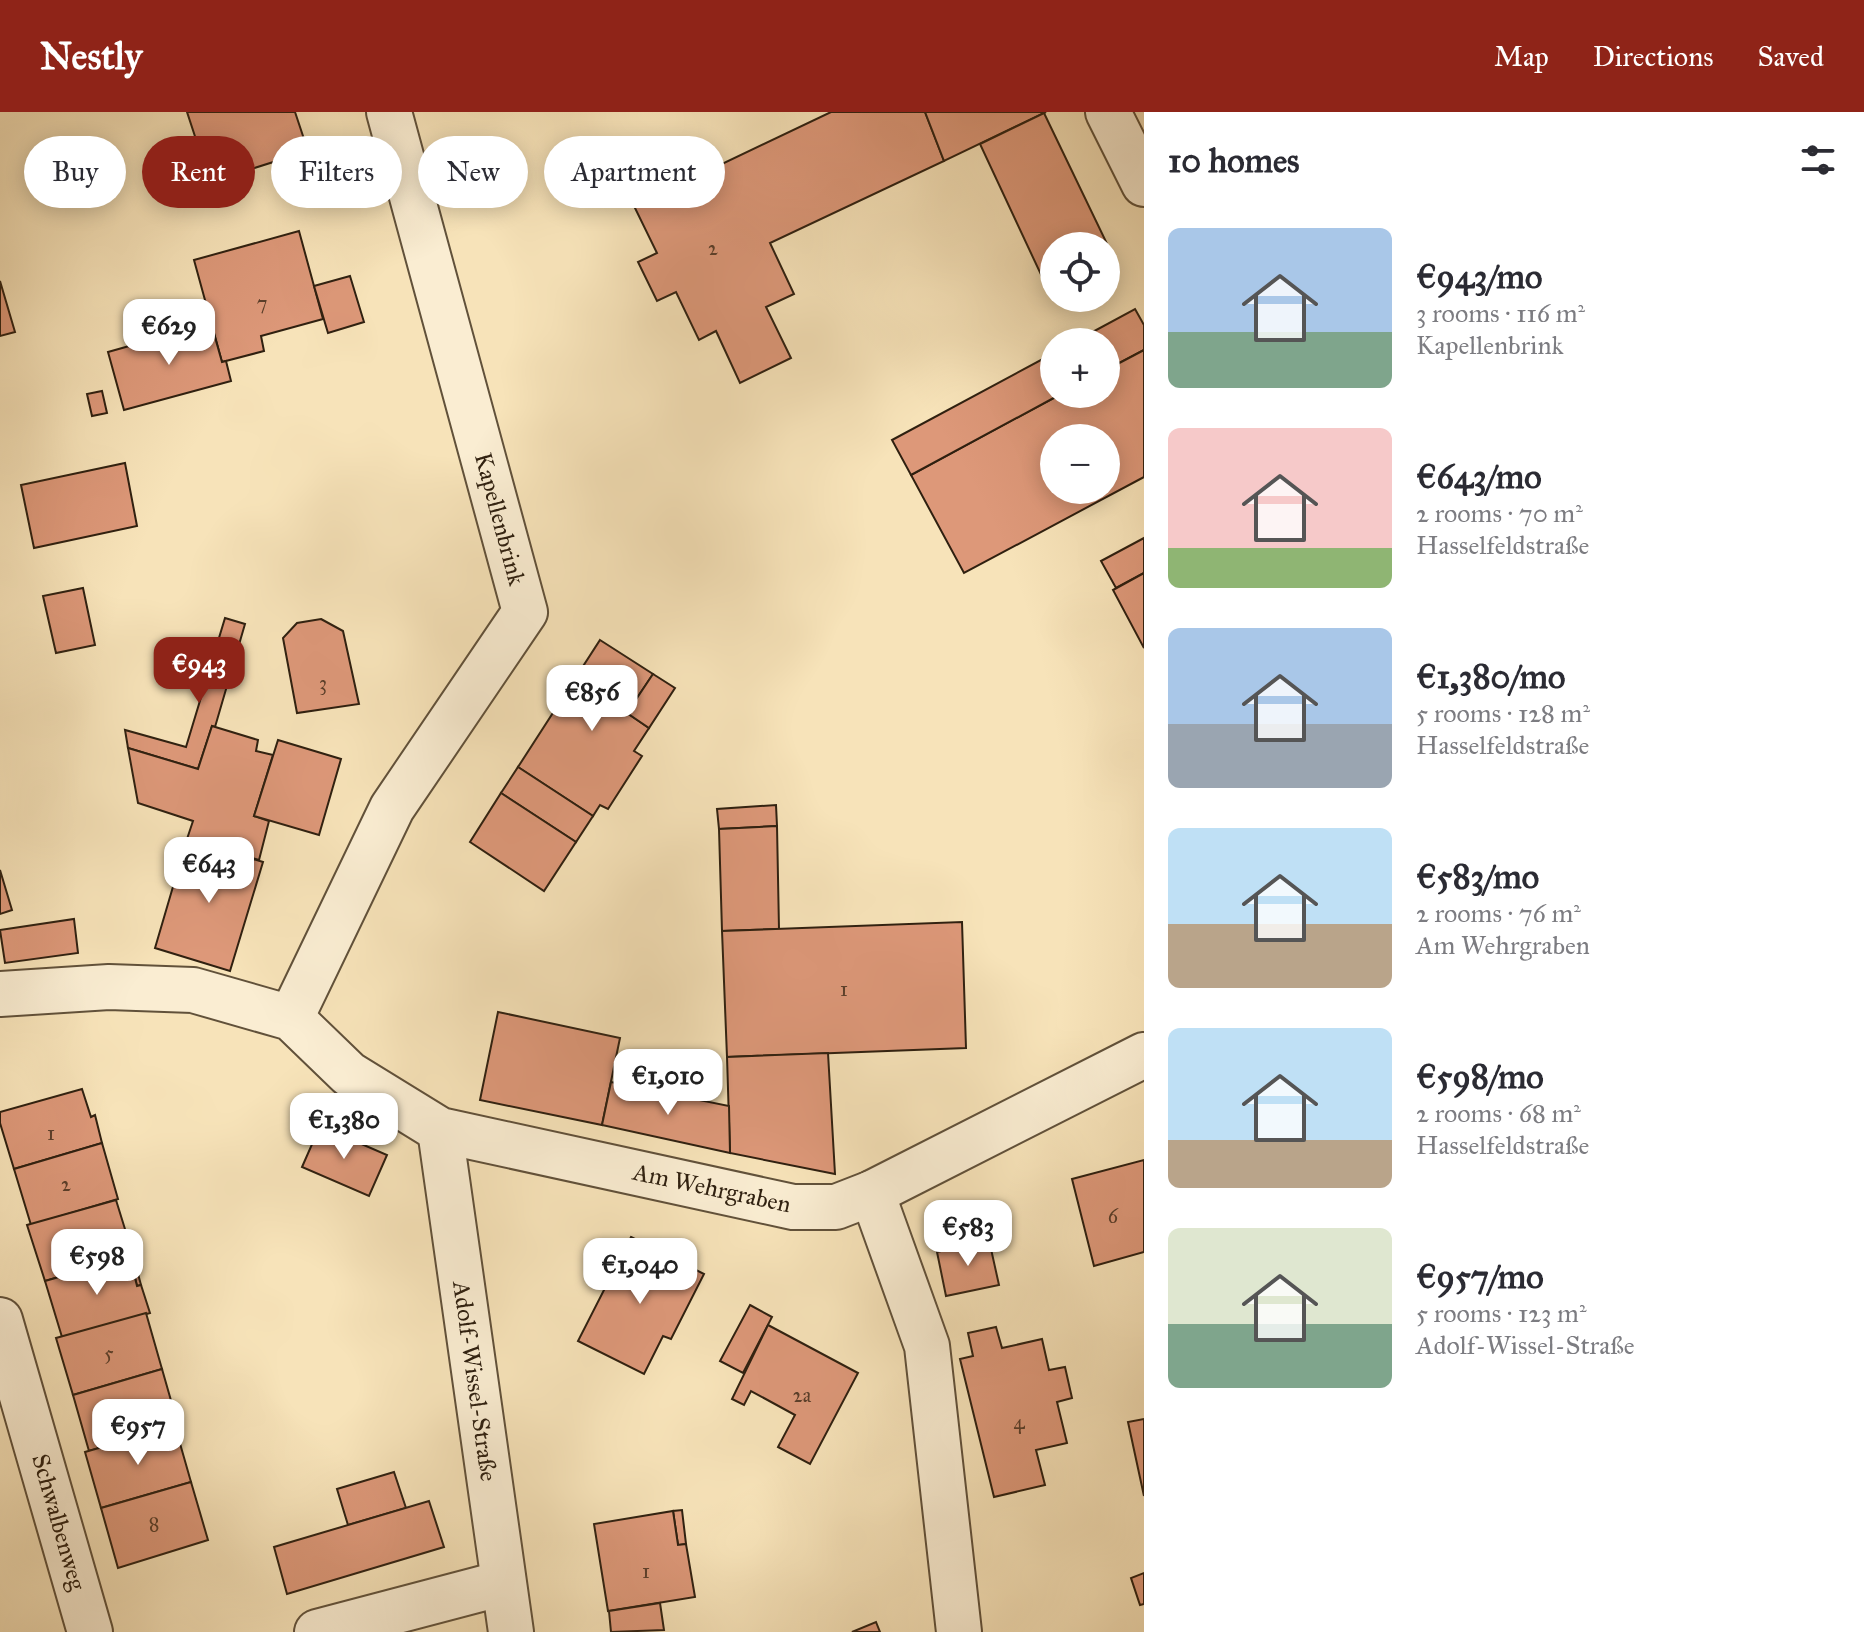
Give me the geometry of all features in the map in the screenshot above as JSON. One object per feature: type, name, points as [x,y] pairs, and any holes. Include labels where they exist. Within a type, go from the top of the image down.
[{"type":"street","name":"Kapellenbrink","points":[[291,1018],[392,808],[525,612],[389,112]]},
{"type":"street","points":[[1108,112],[1144,184]]},
{"type":"street","points":[[0,994],[109,987],[193,990],[291,1018]]},
{"type":"street","name":"Am Wehrgraben","points":[[291,1018],[349,1074],[440,1130],[793,1207],[836,1207],[872,1193],[1144,1055]]},
{"type":"street","name":"Adolf-Wissel-Straße","points":[[440,1130],[511,1632]]},
{"type":"street","points":[[872,1193],[927,1346],[959,1632]]},
{"type":"street","name":"Schwalbenweg","points":[[0,1320],[90,1632]]},
{"type":"street","points":[[317,1632],[503,1583]]},
{"type":"street","points":[[425,1632],[503,1583]]},
{"type":"building","points":[[187,112],[295,112],[303,136],[271,136],[271,163],[255,168],[255,136],[195,136]]},
{"type":"building","points":[[831,112],[925,112],[944,161],[770,243],[794,294],[766,307],[791,358],[740,383],[716,331],[699,340],[676,292],[657,301],[638,262],[657,253],[635,208],[725,208],[725,163]]},
{"type":"building","points":[[925,112],[1046,112],[944,161]]},
{"type":"building","points":[[1044,113],[1101,232],[1040,232],[1040,272],[980,144]]},
{"type":"building","points":[[299,231],[323,319],[261,336],[264,351],[222,362],[194,260]]},
{"type":"building","points":[[350,276],[364,322],[328,333],[314,286]]},
{"type":"building","points":[[0,281],[15,332],[0,336]]},
{"type":"building","points":[[1135,309],[1144,325],[1144,350],[1120,363],[1120,328],[1100,328]]},
{"type":"building","points":[[211,323],[231,381],[124,410],[108,352]]},
{"type":"building","points":[[1144,350],[1144,477],[1120,490],[1120,424],[1040,424],[1040,504],[1093,504],[964,573],[911,475],[1040,405],[1040,408],[1120,408],[1120,363]]},
{"type":"building","points":[[1040,361],[1040,405],[911,475],[892,440]]},
{"type":"building","points":[[102,391],[107,413],[92,416],[87,394]]},
{"type":"building","points":[[125,463],[137,526],[34,548],[21,485]]},
{"type":"building","points":[[1144,538],[1144,573],[1116,588],[1101,561]]},
{"type":"building","points":[[1144,573],[1144,648],[1113,590]]},
{"type":"building","points":[[83,588],[95,645],[56,653],[43,596]]},
{"type":"building","points":[[225,618],[245,624],[215,727],[212,726],[198,769],[128,748],[125,730],[186,747]]},
{"type":"building","points":[[321,619],[343,631],[359,704],[297,713],[283,638],[297,623]]},
{"type":"building","points":[[600,640],[653,674],[627,713],[649,728],[634,751],[642,756],[608,809],[600,805],[593,816],[518,767]]},
{"type":"building","points":[[653,674],[675,688],[649,728],[627,713]]},
{"type":"building","points":[[212,726],[258,740],[256,751],[273,755],[254,816],[269,821],[259,860],[187,839],[193,821],[138,803],[128,748],[198,769]]},
{"type":"building","points":[[278,740],[341,759],[319,835],[254,816]]},
{"type":"building","points":[[518,767],[593,816],[576,842],[501,793]]},
{"type":"building","points":[[501,793],[576,842],[544,891],[470,842]]},
{"type":"building","points":[[776,805],[777,826],[719,829],[717,809]]},
{"type":"building","points":[[777,826],[779,929],[722,931],[719,829]]},
{"type":"building","points":[[187,839],[263,862],[230,971],[155,948]]},
{"type":"building","points":[[0,870],[12,910],[0,914]]},
{"type":"building","points":[[74,919],[78,953],[5,963],[0,930]]},
{"type":"building","points":[[962,922],[966,1048],[727,1057],[722,931]]},
{"type":"building","points":[[498,1012],[620,1038],[602,1125],[480,1100]]},
{"type":"building","points":[[828,1053],[835,1174],[730,1153],[727,1057]]},
{"type":"building","points":[[611,1082],[729,1106],[730,1153],[602,1125]]},
{"type":"building","points":[[82,1089],[91,1117],[95,1115],[102,1143],[14,1169],[0,1123],[0,1112]]},
{"type":"building","points":[[320,1126],[387,1155],[369,1196],[302,1167]]},
{"type":"building","points":[[102,1143],[118,1199],[31,1225],[14,1169]]},
{"type":"building","points":[[1144,1160],[1144,1252],[1094,1266],[1072,1179]]},
{"type":"building","points":[[116,1200],[133,1255],[45,1281],[27,1225]]},
{"type":"building","points":[[631,1237],[704,1274],[671,1339],[663,1336],[644,1374],[578,1341]]},
{"type":"building","points":[[989,1240],[999,1285],[946,1296],[937,1252]]},
{"type":"building","points":[[133,1255],[141,1285],[137,1286],[130,1257]]},
{"type":"building","points":[[130,1257],[137,1286],[141,1285],[150,1313],[62,1337],[45,1281]]},
{"type":"building","points":[[750,1305],[772,1317],[743,1373],[720,1361]]},
{"type":"building","points":[[146,1313],[162,1369],[73,1395],[56,1338]]},
{"type":"building","points":[[768,1325],[858,1373],[810,1464],[778,1447],[795,1415],[751,1391],[744,1405],[732,1399]]},
{"type":"building","points":[[996,1327],[1002,1348],[1042,1339],[1049,1370],[1065,1367],[1072,1398],[1057,1402],[1067,1443],[1036,1450],[1045,1485],[994,1497],[960,1359],[973,1356],[968,1333]]},
{"type":"building","points":[[162,1369],[178,1425],[89,1451],[73,1395]]},
{"type":"building","points":[[1144,1419],[1144,1496],[1128,1422]]},
{"type":"building","points":[[175,1426],[191,1482],[101,1508],[85,1452]]},
{"type":"building","points":[[394,1472],[406,1508],[348,1525],[337,1489]]},
{"type":"building","points":[[191,1482],[208,1540],[118,1568],[101,1508]]},
{"type":"building","points":[[429,1501],[444,1547],[287,1594],[274,1547]]},
{"type":"building","points":[[682,1510],[686,1544],[678,1545],[673,1511]]},
{"type":"building","points":[[673,1511],[678,1545],[686,1544],[695,1597],[608,1611],[594,1524]]},
{"type":"building","points":[[1144,1573],[1144,1604],[1140,1605],[1131,1578]]},
{"type":"building","points":[[660,1603],[664,1630],[611,1632],[609,1611]]},
{"type":"building","points":[[876,1622],[880,1632],[852,1632]]}]
